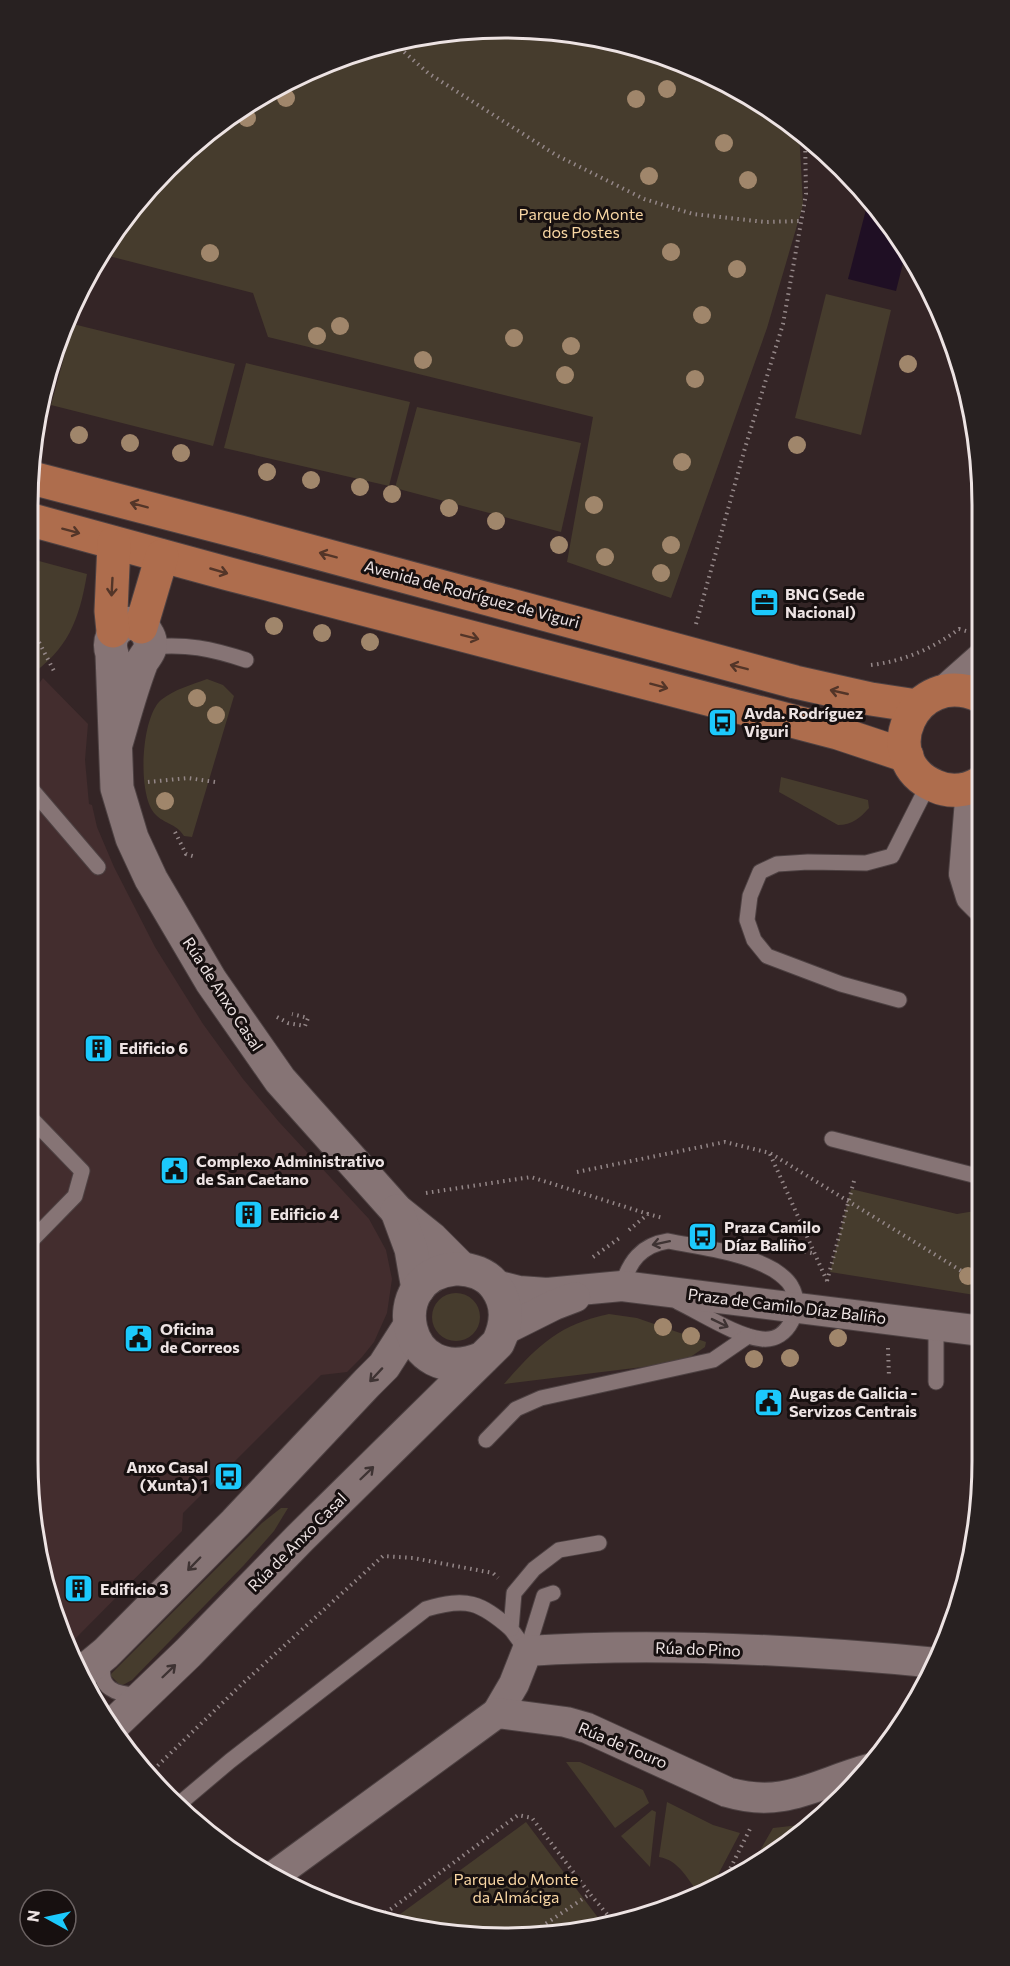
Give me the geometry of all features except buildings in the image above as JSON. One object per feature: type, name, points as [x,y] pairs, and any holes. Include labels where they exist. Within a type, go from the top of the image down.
[{"type":"main road","name":"Avenida de Rodríguez de Viguri","points":[[39,480],[240,531],[689,654],[854,696],[917,706]]},
{"type":"main road","points":[[38,522],[838,733],[907,756]]},
{"type":"main road","points":[[114,543],[111,611],[132,644]]},
{"type":"main road","points":[[132,644],[162,556]]},
{"type":"main road","points":[[972,693],[958,689],[945,690],[926,698],[917,706],[906,727],[904,739],[907,756],[914,769],[929,783],[948,790],[972,786]]},
{"type":"street","name":"Rúa de Anxo Casal","points":[[132,644],[116,744],[117,789],[132,838],[151,879],[211,981],[280,1080],[407,1202],[432,1239],[461,1268],[473,1270],[495,1285]]},
{"type":"street","points":[[945,690],[972,649]]},
{"type":"street","points":[[972,810],[964,874],[972,898]]},
{"type":"street","name":"Rúa de Anxo Casal","points":[[95,1663],[235,1523],[384,1366],[409,1327],[410,1308],[418,1289],[411,1249],[407,1202]]},
{"type":"street","points":[[418,1289],[431,1277],[445,1270],[461,1268]]},
{"type":"street","points":[[495,1285],[503,1300],[506,1314],[504,1330]]},
{"type":"street","name":"Praza de Camilo Díaz Baliño","points":[[495,1285],[519,1291],[546,1293],[622,1286],[972,1330]]},
{"type":"street","name":"Praza de Camilo Díaz Baliño","points":[[504,1330],[554,1305],[593,1290]]},
{"type":"street","points":[[409,1327],[425,1352],[437,1361],[456,1365],[469,1364],[483,1358]]},
{"type":"street","name":"Rúa de Anxo Casal","points":[[117,1722],[498,1343],[504,1330]]},
{"type":"street","points":[[281,1871],[497,1713],[514,1684],[519,1640]]},
{"type":"street","name":"Rúa do Pino","points":[[519,1640],[843,1654],[927,1662]]},
{"type":"street","name":"Rúa de Touro","points":[[497,1713],[543,1718],[587,1728],[727,1792],[743,1797],[788,1797],[851,1774]]},
{"type":"lane","points":[[132,644],[191,645],[246,660]]},
{"type":"lane","points":[[899,1000],[841,984],[767,956],[754,940],[747,920],[750,896],[760,872],[777,864],[866,863],[892,856],[929,783]]},
{"type":"lane","points":[[38,797],[98,867]]},
{"type":"lane","points":[[38,1125],[82,1171],[75,1196],[38,1234]]},
{"type":"lane","points":[[832,1139],[972,1175]]},
{"type":"lane","points":[[622,1286],[633,1259],[657,1242],[668,1241],[749,1258],[775,1270],[791,1285],[796,1307],[786,1331],[776,1338],[764,1340],[748,1336],[654,1290]]},
{"type":"lane","points":[[936,1325],[936,1382]]},
{"type":"lane","points":[[486,1440],[516,1409],[541,1398],[712,1360],[748,1336]]},
{"type":"lane","points":[[519,1640],[514,1593],[534,1569],[559,1550],[599,1543]]},
{"type":"lane","points":[[519,1640],[544,1596],[553,1593]]},
{"type":"lane","points":[[184,1798],[426,1609],[447,1603],[465,1603],[489,1610],[519,1640]]},
{"type":"lane","points":[[95,1663],[102,1668],[103,1679],[109,1689],[130,1695],[146,1694]]},
{"type":"path","points":[[402,49],[428,73],[556,155],[644,199],[693,214],[765,222],[800,221]]},
{"type":"path","points":[[689,654],[708,578],[783,324],[806,194],[805,147]]},
{"type":"path","points":[[862,665],[894,661],[922,652],[959,629],[972,644]]},
{"type":"path","points":[[38,640],[54,671]]},
{"type":"path","points":[[149,782],[188,778],[216,782]]},
{"type":"path","points":[[175,831],[186,854],[196,857]]},
{"type":"path","points":[[288,1023],[305,1026],[308,1018],[292,1014]]},
{"type":"path","points":[[577,1172],[725,1142],[770,1153],[972,1277]]},
{"type":"path","points":[[770,1153],[827,1282],[854,1181]]},
{"type":"path","points":[[407,1202],[531,1177],[670,1220]]},
{"type":"path","points":[[591,1259],[648,1214]]},
{"type":"path","points":[[771,1244],[816,1254]]},
{"type":"path","points":[[610,1245],[610,1252]]},
{"type":"path","points":[[888,1341],[889,1377]]},
{"type":"path","points":[[154,1769],[242,1684],[383,1556],[413,1558],[493,1573],[514,1593]]},
{"type":"path","points":[[385,1913],[518,1815],[532,1818],[609,1917]]},
{"type":"path","points":[[730,1871],[750,1832],[753,1821]]},
{"type":"path","points":[[541,1927],[590,1894]]},
{"type":"shaded area","points":[[866,209],[904,261],[896,291],[848,279]]},
{"type":"shaded area","name":"Complexo Administrativo de San Caetano","points":[[43,678],[88,724],[85,760],[89,804],[92,805],[97,827],[114,867],[155,947],[203,1024],[243,1079],[279,1122],[369,1219],[386,1250],[392,1279],[387,1313],[374,1342],[362,1357],[347,1372],[321,1375],[183,1513],[182,1531],[73,1641],[53,1582],[46,1552],[39,1492],[38,685]]},
{"type":"green space","name":"Parque do Monte dos Postes","points":[[474,39],[536,39],[596,46],[655,62],[712,86],[765,116],[800,142],[803,205],[767,328],[671,598],[567,562],[593,417],[268,337],[253,293],[109,256],[134,220],[174,174],[220,134],[271,100],[298,86],[326,73],[384,53],[444,41]]},
{"type":"green space","points":[[826,294],[891,310],[861,435],[795,418]]},
{"type":"green space","points":[[74,324],[235,364],[213,446],[51,405]]},
{"type":"green space","points":[[246,363],[410,402],[389,486],[224,448]]},
{"type":"green space","points":[[417,407],[581,443],[561,532],[395,488]]},
{"type":"green space","points":[[38,561],[87,574],[80,606],[70,633],[53,656],[38,669]]},
{"type":"green space","points":[[207,679],[223,685],[234,696],[192,837],[184,836],[177,828],[162,820],[149,804],[144,774],[144,756],[149,722],[154,709],[161,700],[177,690]]},
{"type":"green space","points":[[781,777],[868,800],[869,808],[855,820],[838,825],[779,792]]},
{"type":"green space","points":[[851,1189],[957,1214],[972,1212],[972,1295],[830,1272]]},
{"type":"green space","points":[[451,1293],[461,1293],[473,1300],[480,1312],[480,1322],[473,1334],[461,1341],[451,1341],[436,1330],[432,1322],[432,1312],[443,1297]]},
{"type":"green space","points":[[609,1314],[637,1318],[706,1342],[705,1347],[689,1358],[659,1365],[504,1384],[538,1348],[562,1331],[591,1318]]},
{"type":"green space","points":[[281,1508],[288,1508],[274,1531],[244,1565],[132,1680],[121,1686],[110,1675],[262,1523]]},
{"type":"green space","points":[[566,1762],[580,1762],[643,1790],[649,1803],[615,1828]]},
{"type":"green space","points":[[667,1802],[713,1825],[740,1833],[716,1878],[695,1888],[678,1866],[659,1857]]},
{"type":"green space","points":[[652,1810],[656,1812],[650,1867],[621,1836]]},
{"type":"green space","name":"Parque do Monte da Almáciga","points":[[526,1822],[599,1919],[566,1925],[505,1928],[444,1925],[397,1916]]},
{"type":"green space","points":[[798,1825],[758,1854],[773,1828]]},
{"type":"place","name":"BNG (Sede Nacional)","points":[[764,603]]},
{"type":"place","name":"Avda. Rodríguez Viguri","points":[[723,722]]},
{"type":"place","name":"Edificio 6","points":[[98,1048]]},
{"type":"place","name":"Complexo Administrativo de San Caetano","points":[[175,1170]]},
{"type":"place","name":"Edificio 4","points":[[249,1214]]},
{"type":"place","name":"Praza Camilo Díaz Baliño","points":[[703,1236]]},
{"type":"place","name":"Oficina de Correos","points":[[139,1338]]},
{"type":"place","name":"Augas de Galicia - Servizos Centrais","points":[[768,1402]]},
{"type":"place","name":"Anxo Casal (Xunta) 1","points":[[229,1476]]},
{"type":"place","name":"Edificio 3","points":[[79,1589]]}]
